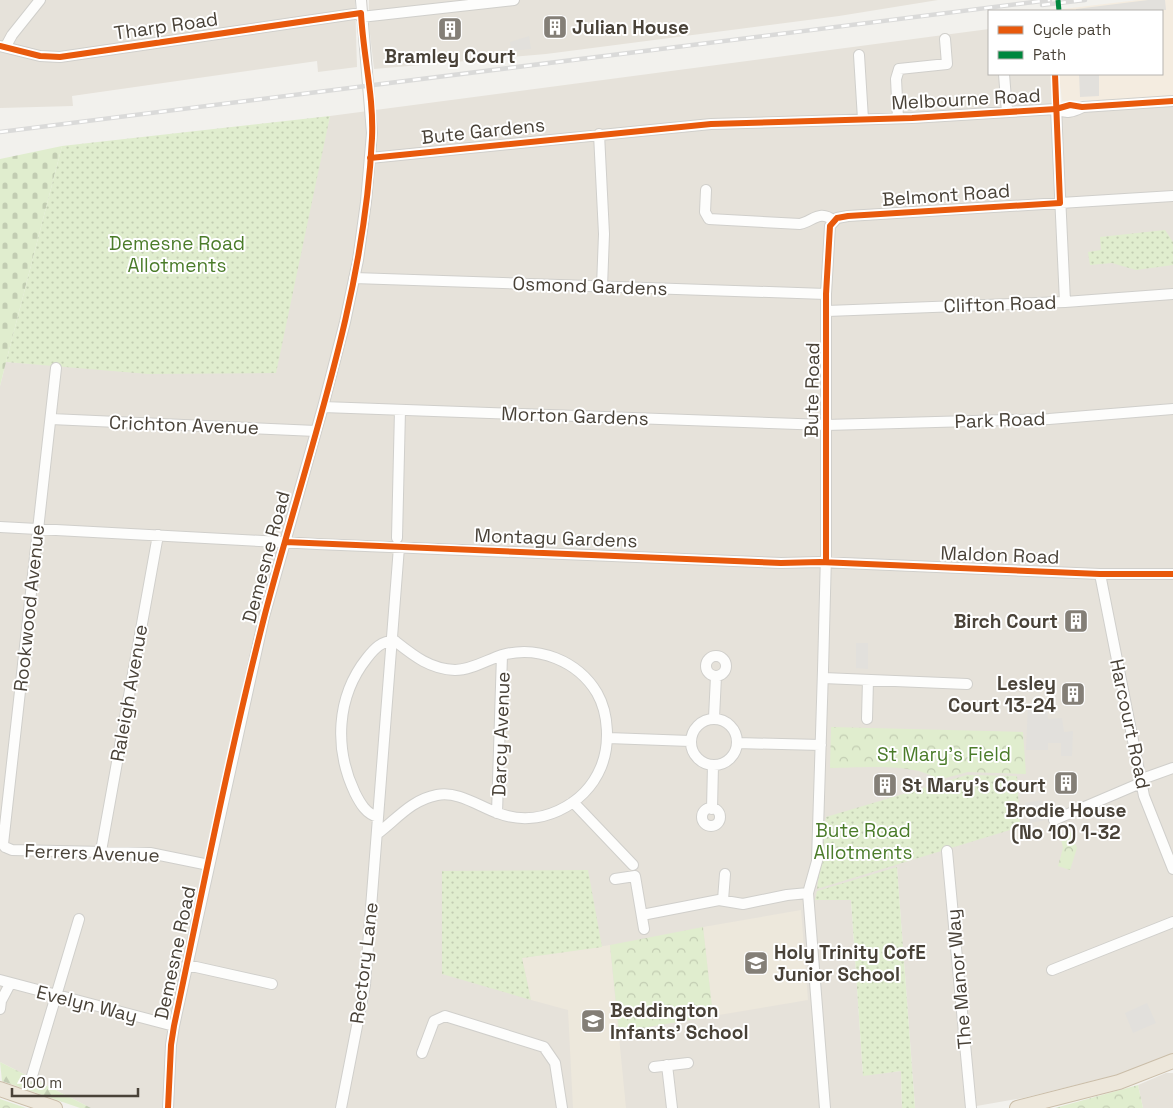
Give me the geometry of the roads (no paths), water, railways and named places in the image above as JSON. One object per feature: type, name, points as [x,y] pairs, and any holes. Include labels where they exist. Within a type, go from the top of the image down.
[{"type":"highway","points":[[1016,1108],[1118,1082],[1173,1061]]},
{"type":"highway","points":[[0,1089],[55,1108]]},
{"type":"street","points":[[3,46],[40,0]]},
{"type":"street","name":"Demesne Road","points":[[168,1108],[171,1045],[174,1026],[264,618],[323,407],[354,278],[362,231],[372,122],[361,0]]},
{"type":"street","name":"Tharp Road","points":[[3,46],[40,56],[60,57],[361,15],[514,0]]},
{"type":"street","points":[[898,118],[896,80],[899,67],[947,64],[945,39]]},
{"type":"street","points":[[859,55],[863,119]]},
{"type":"street","points":[[1004,75],[1007,112]]},
{"type":"street","name":"Melbourne Road","points":[[819,121],[1056,109],[1069,112],[1082,107],[1173,101]]},
{"type":"street","points":[[1056,109],[1065,302]]},
{"type":"street","name":"Bute Gardens","points":[[370,158],[711,124],[819,121]]},
{"type":"street","points":[[598,134],[604,234],[602,287]]},
{"type":"street","points":[[706,190],[705,212],[709,218],[800,224],[812,217],[824,215],[834,221]]},
{"type":"street","name":"Belmont Road","points":[[834,221],[848,216],[1173,196]]},
{"type":"street","name":"Bute Road","points":[[825,1108],[808,893],[816,861],[821,745],[826,562],[826,294],[828,231],[834,221]]},
{"type":"street","name":"Osmond Gardens","points":[[354,278],[826,294]]},
{"type":"street","name":"Clifton Road","points":[[827,311],[1065,302],[1173,294]]},
{"type":"street","name":"Rookwood Avenue","points":[[2,850],[56,368]]},
{"type":"street","name":"Morton Gardens","points":[[323,407],[826,425]]},
{"type":"street","name":"Park Road","points":[[826,425],[1049,419],[1173,409]]},
{"type":"street","name":"Rectory Lane","points":[[340,1108],[365,985],[398,542],[400,410]]},
{"type":"street","name":"Crichton Avenue","points":[[51,419],[316,432]]},
{"type":"street","name":"Montagu Gardens","points":[[0,527],[285,542],[398,542],[781,563],[826,562]]},
{"type":"street","name":"Raleigh Avenue","points":[[101,851],[158,534]]},
{"type":"street","name":"Maldon Road","points":[[826,562],[1100,574],[1173,574]]},
{"type":"street","name":"Harcourt Road","points":[[1100,574],[1144,796],[1173,869]]},
{"type":"street","points":[[377,834],[414,804],[437,795],[464,798],[512,818],[540,818],[574,802],[591,785],[605,756],[608,738],[600,700],[580,672],[562,661],[536,652],[522,652],[502,656],[468,668],[454,670],[425,663],[392,640],[380,644],[360,668],[348,694],[340,726],[341,750],[352,786],[363,807],[370,814],[378,817]]},
{"type":"street","name":"Darcy Avenue","points":[[497,813],[502,656]]},
{"type":"street","points":[[714,718],[716,676]]},
{"type":"street","points":[[823,678],[968,684]]},
{"type":"street","points":[[867,719],[868,680]]},
{"type":"street","points":[[714,718],[731,726],[737,743],[730,759],[713,765],[696,758],[690,741],[695,727],[707,719],[714,718]]},
{"type":"street","points":[[608,738],[690,741]]},
{"type":"street","points":[[737,743],[821,745]]},
{"type":"street","points":[[712,809],[713,765]]},
{"type":"street","points":[[1054,820],[1173,768]]},
{"type":"street","points":[[574,802],[634,865]]},
{"type":"street","name":"Ferrers Avenue","points":[[2,850],[150,853],[209,865]]},
{"type":"street","name":"The Manor Way","points":[[947,851],[971,1108]]},
{"type":"street","points":[[723,900],[725,874]]},
{"type":"street","points":[[615,879],[635,876],[644,929]]},
{"type":"street","points":[[642,915],[723,900],[743,904],[787,895],[808,893]]},
{"type":"street","points":[[32,1076],[79,920]]},
{"type":"street","points":[[1052,970],[1173,922]]},
{"type":"street","points":[[187,965],[272,984]]},
{"type":"street","points":[[0,1004],[5,982]]},
{"type":"street","name":"Evelyn Way","points":[[5,982],[174,1026]]},
{"type":"street","points":[[422,1053],[434,1021],[445,1016],[544,1047],[555,1063],[562,1108]]},
{"type":"street","points":[[654,1067],[688,1063]]},
{"type":"street","points":[[668,1065],[672,1108]]},
{"type":"railway","points":[[0,132],[1050,0]]},
{"type":"railway","points":[[1042,5],[1085,0]]},
{"type":"place","name":"Julian House","points":[[555,27]]},
{"type":"place","name":"Bramley Court","points":[[450,29]]},
{"type":"place","name":"Birch Court","points":[[1076,621]]},
{"type":"place","name":"Lesley Court 13-24","points":[[1073,694]]},
{"type":"place","name":"Brodie House (No 10) 1-32","points":[[1066,783]]},
{"type":"place","name":"St Mary's Court","points":[[885,785]]},
{"type":"place","name":"Holy Trinity CofE Junior School","points":[[756,963]]},
{"type":"place","name":"Beddington Infants' School","points":[[593,1021]]},
{"type":"park label","name":"Demesne Road Allotments","points":[[177,254]]},
{"type":"park label","name":"St Mary's Field","points":[[944,754]]},
{"type":"park label","name":"Bute Road Allotments","points":[[863,841]]}]
